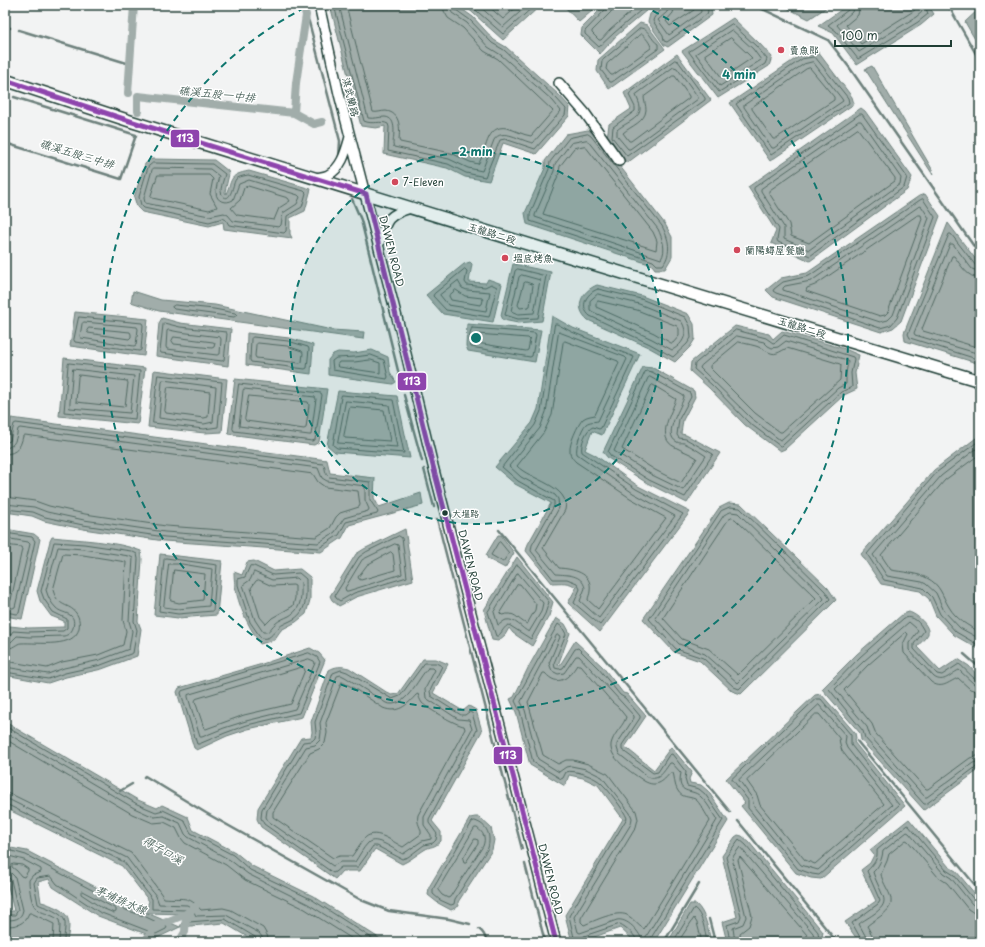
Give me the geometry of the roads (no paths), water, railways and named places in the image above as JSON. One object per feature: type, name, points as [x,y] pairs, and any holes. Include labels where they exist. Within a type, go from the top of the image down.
[{"type":"main road","name":"玉龍路二段","points":[[5,80],[133,122],[411,208],[980,381]]},
{"type":"street","name":"淇武蘭路","points":[[318,5],[339,94],[366,194]]},
{"type":"street","points":[[559,83],[585,113],[619,162]]},
{"type":"street","points":[[316,178],[328,176],[337,168],[346,154],[350,136]]},
{"type":"street","name":"DAWEN ROAD","points":[[366,194],[433,466],[556,942]]},
{"type":"street","points":[[379,245],[385,224],[391,215],[411,208]]},
{"type":"water","points":[[330,5],[456,5],[473,17],[494,40],[506,47],[559,95],[570,107],[569,116],[536,154],[503,143],[489,181],[465,177],[447,168],[384,154],[385,126],[376,128],[361,126]]},
{"type":"water","points":[[464,5],[541,5],[503,40]]},
{"type":"water","points":[[563,5],[599,5],[579,22]]},
{"type":"water","points":[[605,5],[653,5],[616,36],[600,54],[581,35],[582,28]]},
{"type":"water","points":[[662,5],[707,5],[711,8],[712,15],[668,47],[664,45],[648,22],[650,14]]},
{"type":"water","points":[[781,5],[830,5],[809,19]]},
{"type":"water","points":[[848,5],[928,5],[934,14],[921,25],[857,65],[833,33],[818,26]]},
{"type":"water","points":[[980,8],[980,48],[965,22]]},
{"type":"water","points":[[733,18],[772,57],[769,66],[718,98],[682,51]]},
{"type":"water","points":[[640,23],[647,25],[665,49],[609,89],[597,71],[598,60]]},
{"type":"water","points":[[818,52],[852,97],[854,104],[770,161],[730,103],[801,55]]},
{"type":"water","points":[[677,54],[711,100],[627,163],[607,138],[609,124],[631,109],[624,93]]},
{"type":"water","points":[[872,66],[932,169],[933,175],[865,69]]},
{"type":"water","points":[[861,108],[865,111],[912,177],[907,190],[810,261],[771,243],[776,231],[748,187]]},
{"type":"water","points":[[588,130],[594,133],[665,224],[672,237],[672,257],[665,269],[655,269],[652,265],[527,224],[525,213],[545,168],[545,161],[566,134]]},
{"type":"water","points":[[151,159],[214,160],[228,171],[229,174],[225,192],[226,194],[231,181],[235,176],[249,171],[311,189],[305,211],[290,218],[290,234],[292,238],[224,229],[223,222],[209,226],[142,212],[137,207],[134,197],[145,164]]},
{"type":"water","points":[[925,194],[940,216],[901,321],[893,328],[881,332],[773,297],[766,290],[781,278],[807,273],[919,196]]},
{"type":"water","points":[[948,223],[980,265],[980,364],[905,341],[904,333]]},
{"type":"water","points":[[470,262],[472,264],[469,282],[486,283],[488,279],[502,284],[493,322],[443,314],[426,295],[464,264]]},
{"type":"water","points":[[513,264],[551,272],[542,321],[518,323],[503,320],[501,315]]},
{"type":"water","points":[[597,285],[642,296],[688,314],[694,324],[695,339],[690,347],[675,362],[648,347],[588,320],[583,315],[581,310],[581,300],[587,291]]},
{"type":"water","points":[[133,291],[161,300],[215,305],[332,330],[364,332],[363,339],[159,311],[131,302]]},
{"type":"water","points":[[75,312],[148,319],[144,356],[70,346]]},
{"type":"water","points":[[552,316],[573,328],[640,354],[602,435],[592,431],[585,450],[595,455],[638,486],[690,512],[600,632],[568,603],[576,588],[568,583],[552,583],[526,551],[528,544],[551,503],[515,484],[495,467],[532,423],[538,409]]},
{"type":"water","points":[[162,318],[180,323],[231,329],[228,366],[156,356],[159,323]]},
{"type":"water","points":[[467,324],[541,330],[535,362],[468,351],[466,346]]},
{"type":"water","points":[[735,326],[769,334],[773,339],[782,331],[845,349],[859,355],[855,373],[857,389],[844,395],[785,449],[780,451],[745,425],[690,371],[691,362]]},
{"type":"water","points":[[247,333],[289,338],[313,345],[311,374],[246,365]]},
{"type":"water","points":[[372,350],[388,357],[390,372],[396,382],[393,384],[328,375],[328,360],[333,354],[338,352],[354,353]]},
{"type":"water","points":[[64,358],[145,368],[138,424],[59,416]]},
{"type":"water","points":[[643,367],[653,368],[694,391],[695,397],[683,420],[681,434],[686,435],[720,453],[687,503],[647,483],[608,458],[603,452]]},
{"type":"water","points":[[154,370],[227,379],[222,432],[205,433],[148,427]]},
{"type":"water","points":[[235,379],[327,389],[319,442],[314,445],[228,434]]},
{"type":"water","points":[[338,391],[397,396],[410,458],[335,452],[327,445]]},
{"type":"water","points":[[11,418],[327,460],[330,473],[375,478],[374,498],[379,507],[421,493],[423,505],[349,525],[342,538],[321,552],[164,541],[83,529],[44,521],[32,516],[5,512],[5,449]]},
{"type":"water","points":[[980,435],[980,650],[954,635],[936,616],[929,599],[920,591],[881,584],[861,554],[934,470]]},
{"type":"water","points":[[729,503],[741,504],[828,588],[836,600],[741,694],[732,691],[700,661],[674,652],[643,619],[719,508]]},
{"type":"water","points":[[5,529],[34,534],[40,539],[22,619],[5,616]]},
{"type":"water","points":[[405,529],[413,580],[356,597],[339,606],[332,600],[330,596],[356,554]]},
{"type":"water","points":[[498,535],[501,535],[514,553],[505,568],[488,559],[486,555]]},
{"type":"water","points":[[52,537],[109,543],[141,551],[142,559],[138,621],[141,629],[137,656],[102,669],[66,677],[48,683],[5,675],[5,639],[10,626],[28,628],[64,627],[64,621],[51,616],[40,601],[37,591]]},
{"type":"water","points":[[160,554],[222,561],[217,615],[178,618],[154,615]]},
{"type":"water","points":[[517,557],[553,602],[549,616],[532,646],[513,633],[509,628],[505,635],[498,641],[492,640],[484,610]]},
{"type":"water","points":[[254,561],[274,571],[300,569],[310,577],[310,600],[306,614],[296,622],[281,630],[274,640],[260,644],[242,610],[236,591],[234,572],[242,575],[247,562]]},
{"type":"water","points":[[909,612],[922,620],[928,631],[927,636],[917,647],[940,671],[958,659],[969,666],[980,678],[980,769],[924,810],[861,740],[860,733],[822,689],[857,654],[903,614]]},
{"type":"water","points":[[556,618],[565,624],[570,633],[558,665],[560,665],[575,641],[602,666],[623,693],[627,694],[646,716],[625,747],[654,770],[671,747],[692,772],[689,779],[690,783],[701,785],[708,791],[728,821],[654,942],[635,942],[620,928],[580,942],[572,942],[565,915],[623,819],[598,785],[583,778],[569,775],[565,786],[530,765],[516,712],[510,699],[514,697],[528,668]]},
{"type":"water","points":[[310,648],[319,653],[325,660],[302,717],[248,729],[227,736],[197,750],[194,748],[177,692],[179,688],[259,665]]},
{"type":"water","points":[[423,659],[436,659],[448,664],[433,693],[463,711],[469,706],[476,710],[482,731],[432,821],[441,832],[441,841],[402,864],[375,849],[360,871],[342,871],[335,879],[261,827],[257,819],[258,808],[301,738],[311,737],[311,722],[329,670],[339,667],[349,668],[391,695],[398,694]]},
{"type":"water","points":[[821,694],[855,733],[856,738],[854,742],[905,806],[821,879],[811,878],[796,873],[741,806],[745,803],[726,779],[815,695]]},
{"type":"water","name":"得子口溪","points":[[5,722],[138,800],[157,808],[162,805],[188,817],[193,830],[235,852],[252,866],[313,896],[385,942],[256,942],[224,923],[180,927],[157,938],[98,916],[53,887],[49,879],[38,882],[41,902],[57,908],[68,918],[69,931],[67,942],[5,942],[5,911],[14,911],[5,874],[5,845],[11,848],[27,851],[109,894],[128,906],[145,913],[149,901],[122,866],[5,808]],"holes":[[[147,913],[186,914],[180,927]]]},
{"type":"water","points":[[479,817],[491,828],[494,840],[492,850],[458,902],[459,906],[451,910],[438,903],[428,895],[429,887],[470,818]]},
{"type":"water","points":[[909,819],[949,867],[956,871],[980,900],[980,942],[859,942],[845,922],[876,901],[861,870],[870,863],[874,855],[870,850]]},
{"type":"water","points":[[738,835],[742,836],[749,842],[823,932],[822,937],[829,939],[831,942],[727,942],[722,922],[737,917],[722,856]]},
{"type":"water","points":[[690,904],[696,904],[702,912],[711,942],[668,942]]},
{"type":"waterway","points":[[129,93],[134,5]]},
{"type":"waterway","points":[[294,113],[296,83],[306,15],[303,5]]},
{"type":"waterway","points":[[754,5],[828,40],[849,67],[980,255]]},
{"type":"waterway","points":[[948,5],[980,61]]},
{"type":"waterway","points":[[306,15],[340,141],[339,157]]},
{"type":"waterway","name":"礁溪五股一中排","points":[[5,26],[10,28]]},
{"type":"waterway","name":"礁溪五股一中排","points":[[19,30],[130,64]]},
{"type":"waterway","name":"礁溪五股一中排","points":[[138,96],[294,113],[314,124],[322,122]]},
{"type":"waterway","name":"礁溪五股三中排","points":[[138,96],[138,111]]},
{"type":"waterway","name":"礁溪五股三中排","points":[[5,143],[121,179],[136,135],[14,97]]},
{"type":"waterway","points":[[352,199],[361,220],[402,387]]},
{"type":"waterway","points":[[404,395],[422,461]]},
{"type":"waterway","points":[[424,469],[434,507]]},
{"type":"waterway","points":[[437,519],[522,849]]},
{"type":"waterway","points":[[499,530],[730,812]]},
{"type":"waterway","points":[[964,654],[980,668]]},
{"type":"waterway","points":[[857,741],[980,891]]},
{"type":"waterway","points":[[144,777],[145,776],[206,813],[361,900],[389,911],[449,919],[470,924]]},
{"type":"waterway","points":[[120,791],[132,784]]},
{"type":"waterway","points":[[738,821],[837,942]]},
{"type":"waterway","points":[[525,864],[545,942]]},
{"type":"waterway","points":[[664,942],[699,884]]},
{"type":"waterway","name":"茅埔排水線","points":[[157,926],[186,914],[195,907]]},
{"type":"waterway","points":[[179,942],[185,932],[186,916]]},
{"type":"waterway","points":[[709,919],[715,942]]},
{"type":"waterway","points":[[146,940],[155,927]]},
{"type":"waterway","points":[[479,929],[486,938],[486,942]]},
{"type":"place","name":"賣魚郎","points":[[781,50]]},
{"type":"place","name":"7-Eleven","points":[[395,182]]},
{"type":"place","name":"蘭陽蟳屋餐廳","points":[[737,250]]},
{"type":"place","name":"塭底烤魚","points":[[505,258]]},
{"type":"place","name":"大塭路","points":[[445,513]]}]
